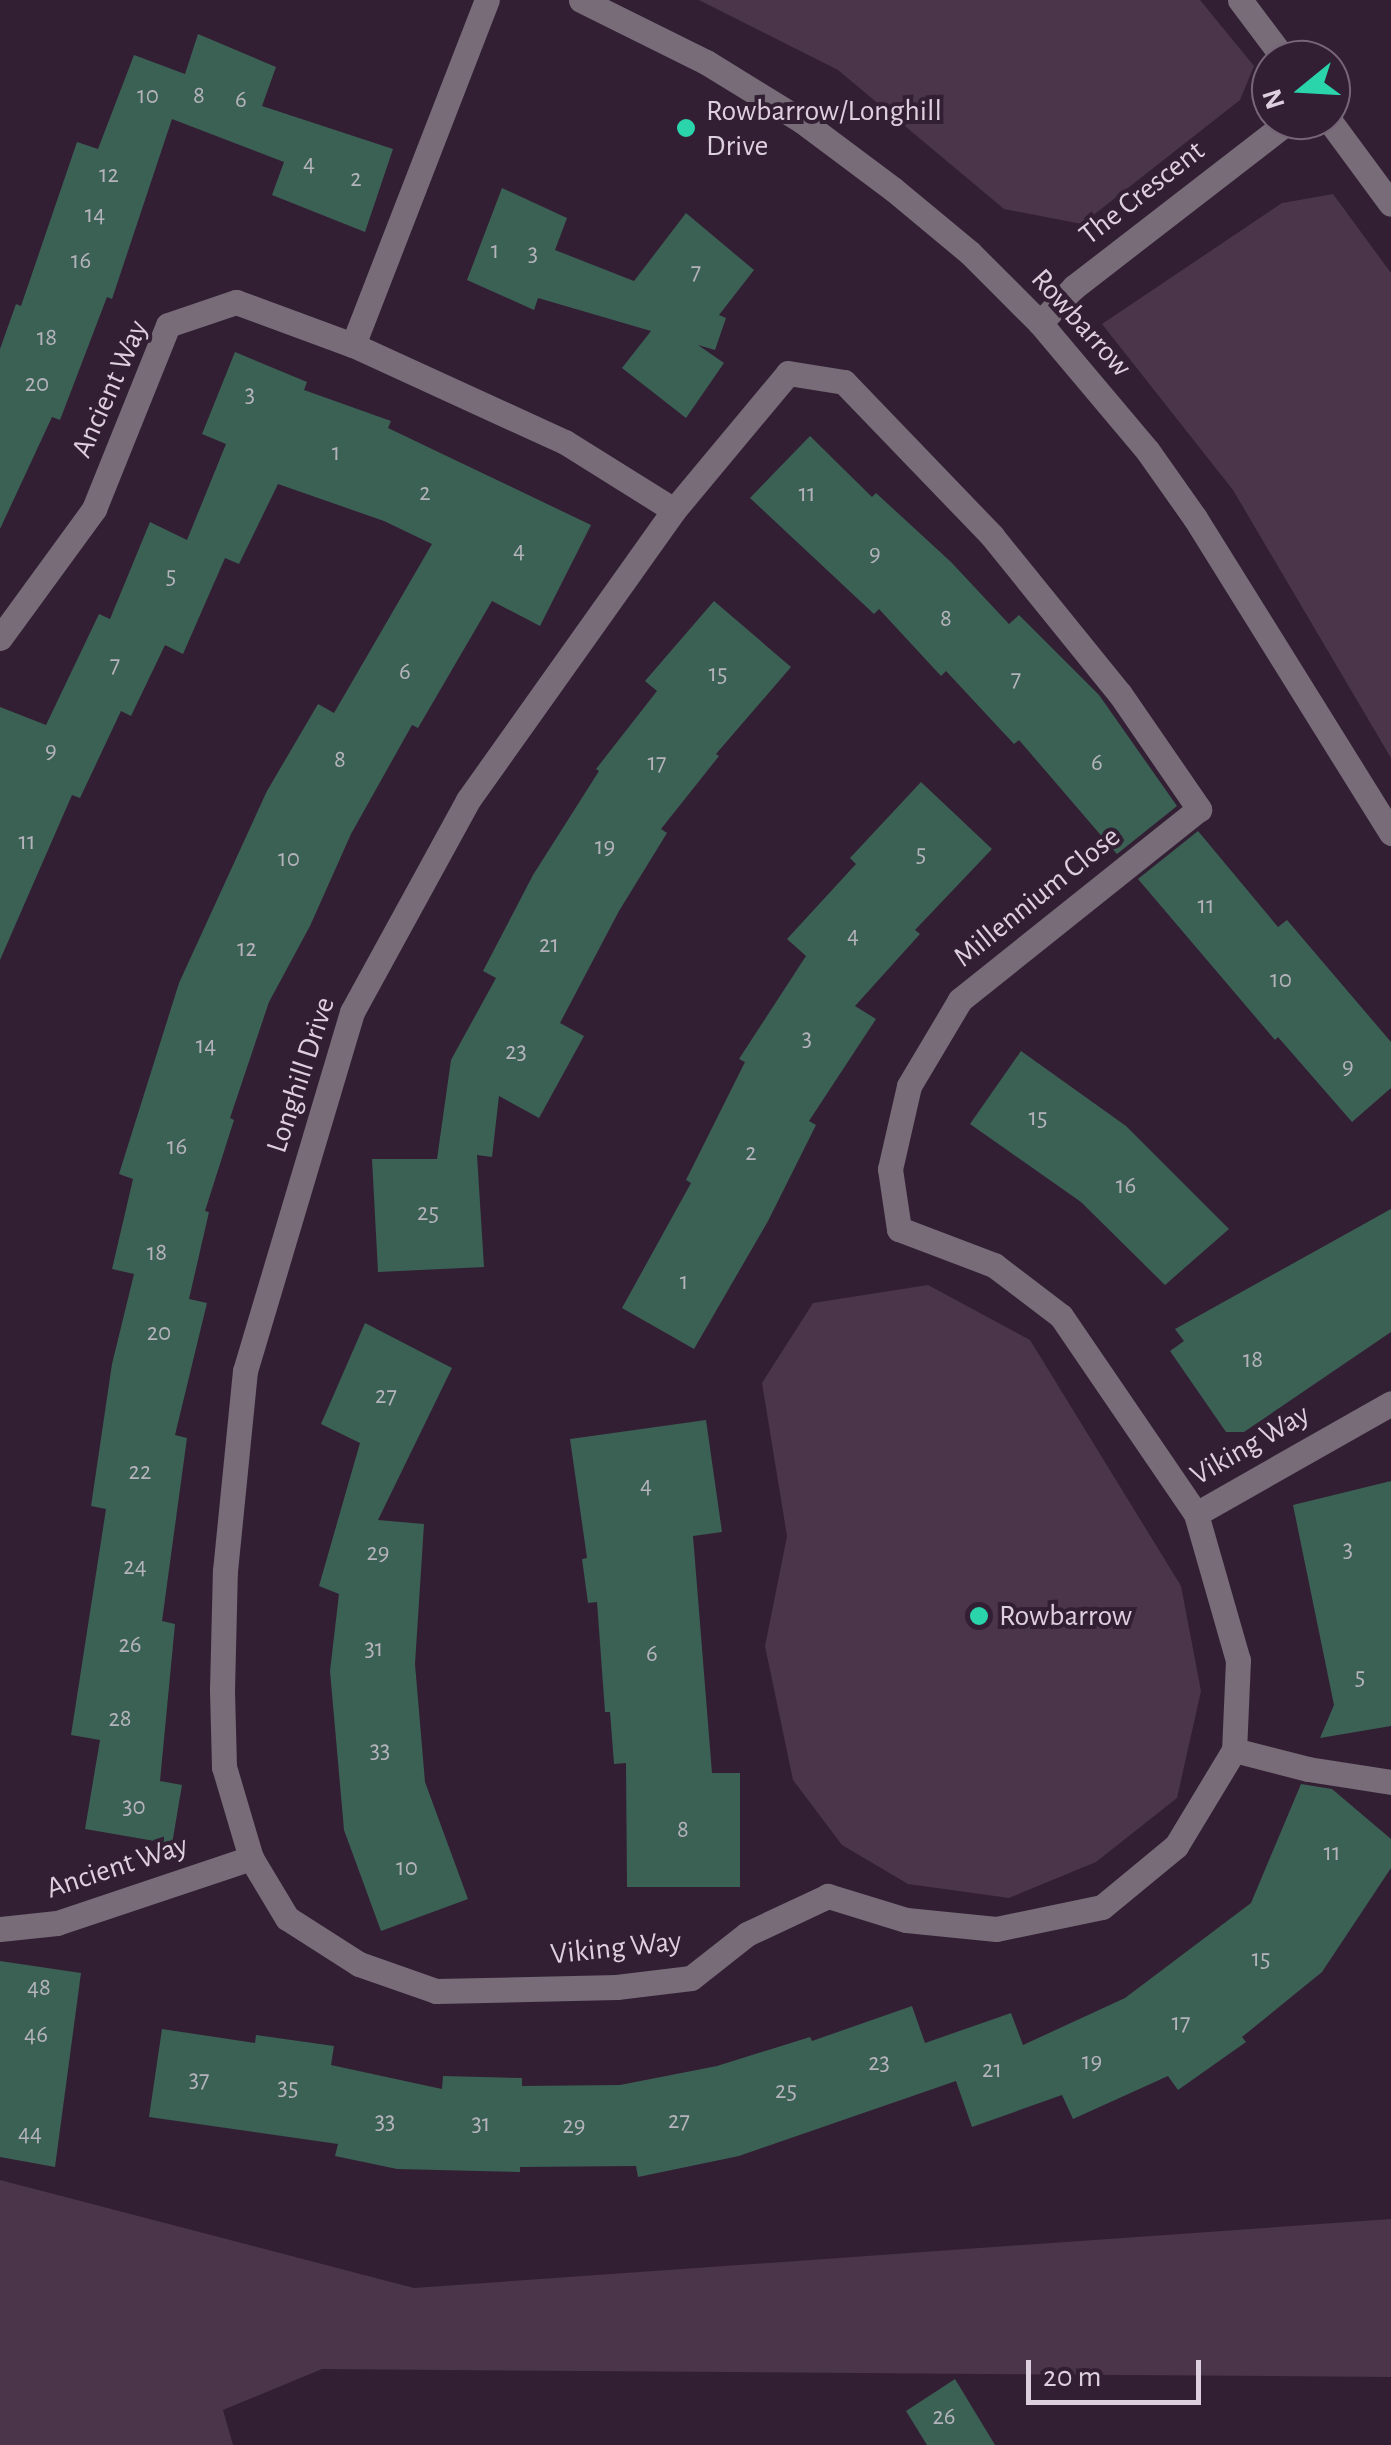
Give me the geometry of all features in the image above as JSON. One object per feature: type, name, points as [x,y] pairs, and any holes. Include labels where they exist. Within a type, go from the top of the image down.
[{"type":"street","points":[[353,345],[487,0]]},
{"type":"street","name":"Rowbarrow","points":[[581,0],[706,62],[802,122],[906,199],[1040,323],[1137,437],[1195,518],[1391,833]]},
{"type":"street","points":[[1240,0],[1270,40]]},
{"type":"street","name":"The Crescent","points":[[1040,323],[1074,287],[1264,140]]},
{"type":"street","points":[[1344,140],[1391,204]]},
{"type":"street","name":"Ancient Way","points":[[0,638],[94,509],[168,325],[236,302],[353,345],[564,442],[674,510]]},
{"type":"street","name":"Longhill Drive","points":[[251,1858],[224,1767],[222,1690],[225,1570],[245,1371],[352,1012],[468,800],[674,510],[788,373]]},
{"type":"street","name":"Millennium Close","points":[[788,373],[844,382],[992,536],[1120,694],[1199,809],[960,1000],[909,1086],[890,1169],[899,1228],[994,1264],[1061,1316],[1196,1514]]},
{"type":"street","name":"Viking Way","points":[[251,1858],[287,1918],[359,1964],[436,1991],[617,1987],[691,1978],[746,1934],[828,1896],[906,1920],[996,1929],[1102,1906],[1176,1846],[1234,1750],[1238,1660],[1196,1514],[1391,1403]]},
{"type":"street","points":[[1234,1750],[1308,1769],[1391,1782]]},
{"type":"street","name":"Ancient Way","points":[[0,1929],[56,1923],[251,1858]]},
{"type":"shaded area","points":[[699,0],[1200,0],[1251,62],[1251,73],[1240,100],[1082,224],[1004,209],[838,70]]},
{"type":"shaded area","points":[[1333,194],[1391,273],[1391,758],[1233,490],[1102,324],[1282,203]]},
{"type":"shaded area","name":"Rowbarrow","points":[[928,1285],[1030,1340],[1181,1586],[1201,1691],[1177,1798],[1096,1862],[1009,1898],[908,1884],[842,1845],[793,1780],[765,1646],[787,1536],[762,1383],[813,1303]]},
{"type":"shaded area","points":[[0,2180],[414,2288],[1391,2219],[1391,2377],[322,2369],[223,2410],[233,2445],[0,2445]]},
{"type":"building","points":[[198,34],[276,67],[262,106],[393,149],[365,232],[272,195],[284,162],[172,119],[112,299],[107,297],[60,420],[52,417],[0,529],[0,349],[16,304],[21,306],[77,142],[98,149],[134,55],[185,74]]},
{"type":"building","points":[[502,188],[567,218],[555,250],[634,281],[686,213],[754,270],[719,315],[726,318],[715,350],[698,345],[724,363],[686,418],[622,368],[651,331],[538,298],[534,310],[467,280]]},
{"type":"building","points":[[235,352],[307,382],[304,390],[391,421],[388,428],[591,525],[540,626],[492,601],[418,728],[412,725],[351,834],[310,926],[269,1002],[230,1118],[234,1120],[205,1211],[209,1212],[189,1299],[207,1303],[175,1435],[187,1438],[162,1621],[175,1624],[160,1781],[182,1785],[172,1844],[85,1829],[100,1740],[71,1735],[106,1509],[91,1506],[112,1364],[134,1274],[112,1269],[133,1179],[119,1174],[179,983],[267,791],[318,704],[334,713],[432,544],[384,521],[278,484],[239,564],[225,558],[183,654],[165,645],[131,716],[121,711],[80,798],[72,795],[0,960],[0,707],[46,725],[99,614],[110,619],[150,522],[187,540],[226,444],[202,434]]},
{"type":"building","points":[[810,436],[872,497],[876,493],[951,562],[1009,624],[1019,615],[1099,695],[1177,806],[1117,854],[1019,740],[1014,744],[946,671],[941,676],[879,609],[874,614],[750,498]]},
{"type":"building","points":[[714,601],[791,667],[716,754],[719,756],[661,829],[667,833],[619,911],[560,1023],[584,1036],[539,1118],[499,1096],[492,1157],[477,1155],[484,1267],[378,1272],[372,1159],[437,1159],[451,1060],[496,978],[483,971],[533,875],[599,771],[596,769],[657,691],[645,681]]},
{"type":"building","points":[[921,782],[992,849],[915,930],[920,934],[855,1006],[876,1019],[809,1121],[816,1125],[768,1221],[694,1349],[622,1308],[691,1183],[686,1180],[745,1062],[739,1059],[806,956],[787,939],[856,864],[850,858]]},
{"type":"building","points":[[1198,831],[1278,927],[1287,920],[1391,1042],[1391,1088],[1352,1122],[1278,1037],[1275,1040],[1138,879]]},
{"type":"building","points":[[1021,1051],[1126,1126],[1229,1229],[1165,1285],[1081,1202],[970,1124]]},
{"type":"building","points":[[1391,1209],[1391,1332],[1244,1432],[1226,1432],[1170,1351],[1184,1341],[1175,1329]]},
{"type":"building","points":[[365,1323],[452,1368],[378,1520],[424,1524],[415,1664],[425,1782],[468,1899],[381,1931],[344,1830],[330,1671],[339,1594],[319,1586],[360,1443],[321,1424]]},
{"type":"building","points":[[706,1420],[722,1532],[693,1536],[712,1773],[740,1773],[740,1887],[627,1887],[626,1763],[614,1764],[610,1712],[605,1712],[597,1602],[588,1603],[582,1559],[587,1558],[570,1439]]},
{"type":"building","points":[[1391,1481],[1391,1726],[1320,1738],[1334,1705],[1293,1505]]},
{"type":"building","points":[[1301,1784],[1332,1789],[1391,1839],[1391,1868],[1322,1972],[1242,2037],[1246,2042],[1178,2090],[1168,2076],[1073,2119],[1062,2095],[972,2127],[956,2081],[739,2156],[638,2177],[636,2166],[520,2167],[520,2172],[397,2169],[335,2156],[338,2144],[149,2117],[162,2029],[255,2043],[256,2035],[334,2046],[331,2065],[442,2089],[443,2076],[522,2078],[522,2086],[620,2085],[717,2066],[810,2037],[812,2041],[912,2006],[925,2043],[1011,2013],[1023,2045],[1125,1998],[1251,1903]]},
{"type":"building","points":[[0,1961],[81,1973],[55,2167],[0,2157]]},
{"type":"building","points":[[955,2379],[995,2445],[927,2445],[906,2411]]},
{"type":"place","name":"Rowbarrow/Longhill Drive","points":[[686,128]]},
{"type":"place","name":"Rowbarrow","points":[[979,1616]]}]
